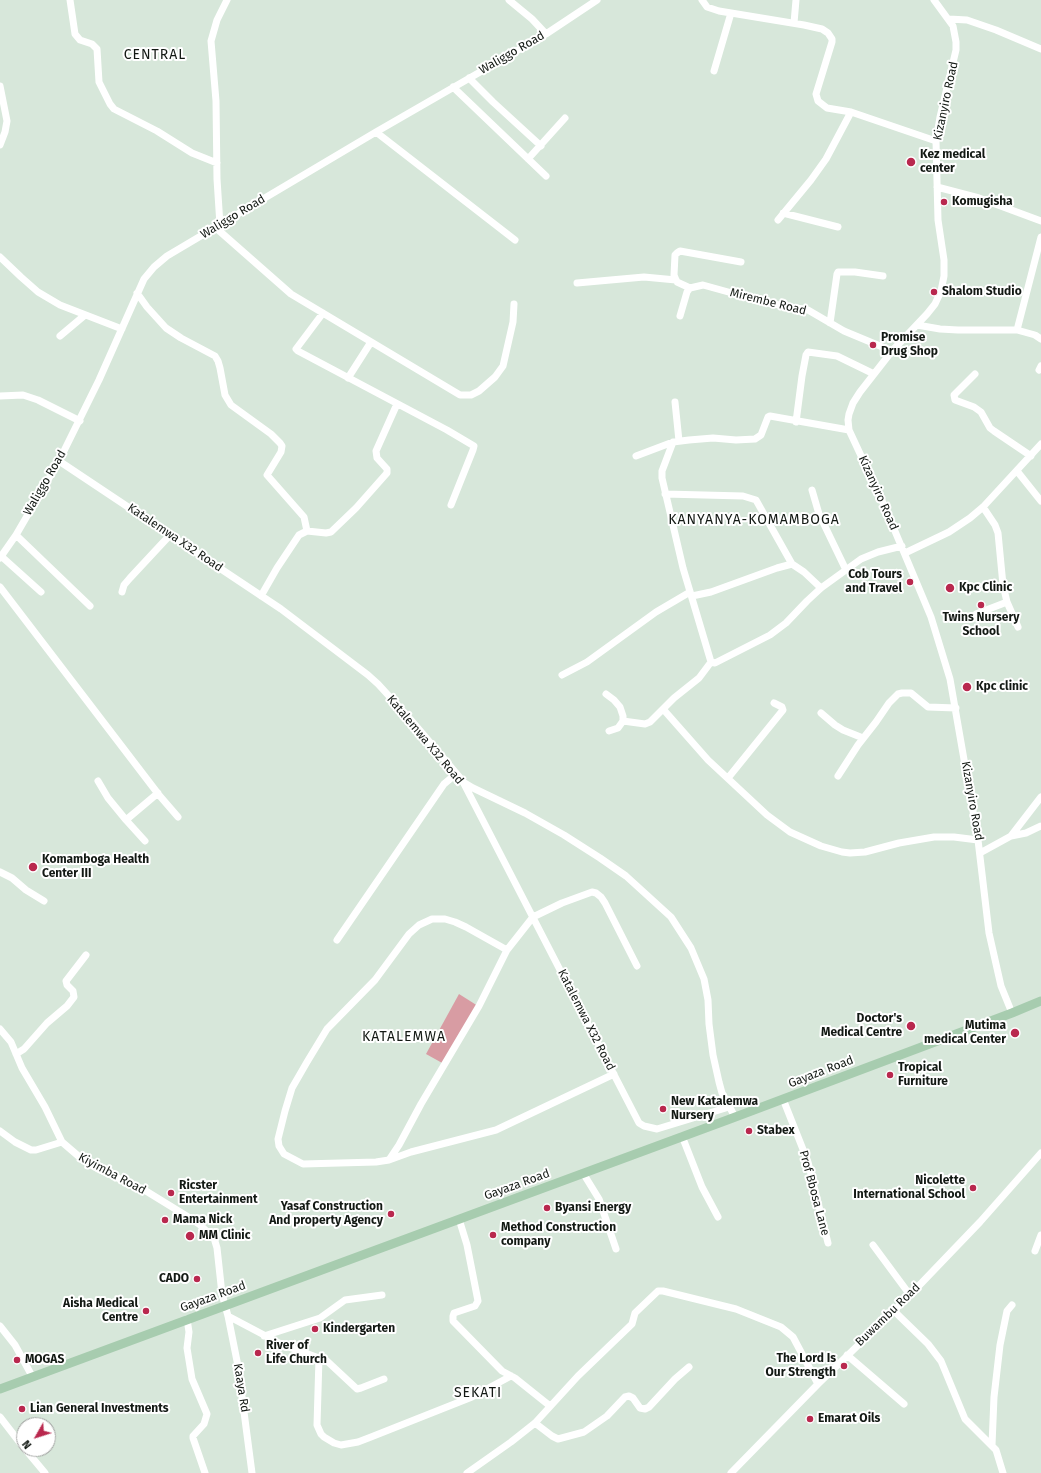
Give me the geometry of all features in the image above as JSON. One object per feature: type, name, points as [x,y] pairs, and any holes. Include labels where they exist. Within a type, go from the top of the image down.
[{"type":"main road","name":"Gayaza Road","points":[[0,1389],[735,1117],[1041,1001]]},
{"type":"street","points":[[70,0],[75,34],[78,39],[92,44],[97,49],[99,82],[114,109],[157,131],[192,153],[217,163]]},
{"type":"street","points":[[227,0],[217,20],[211,41],[218,145],[218,227],[291,294],[460,395],[471,396],[487,385],[503,366],[513,322],[514,304]]},
{"type":"street","points":[[509,0],[532,19],[546,34]]},
{"type":"street","name":"Waliggo Road","points":[[1,557],[16,535],[59,461],[80,421],[137,293],[144,279],[154,267],[167,256],[376,132],[546,34],[597,0]]},
{"type":"street","points":[[702,0],[707,7],[822,30],[831,36],[832,42],[816,94],[818,101],[827,108],[851,112],[936,141]]},
{"type":"street","points":[[794,24],[796,0]]},
{"type":"street","name":"Kizanyiro Road","points":[[934,0],[953,26],[956,50],[940,117],[936,141],[938,220],[944,260],[944,276],[941,291],[935,304],[892,351],[852,403],[849,414],[849,430],[903,549],[931,617],[950,679],[980,853],[989,934],[1000,986],[1012,1013]]},
{"type":"street","points":[[714,71],[731,13]]},
{"type":"street","points":[[949,19],[967,20],[996,30],[1041,49]]},
{"type":"street","points":[[469,78],[541,146]]},
{"type":"street","points":[[0,86],[7,121],[0,145]]},
{"type":"street","points":[[453,87],[546,176]]},
{"type":"street","points":[[778,220],[826,159],[851,112]]},
{"type":"street","points":[[528,159],[565,118]]},
{"type":"street","points":[[376,132],[515,240]]},
{"type":"street","points":[[937,187],[979,198],[1041,221]]},
{"type":"street","points":[[783,213],[838,227]]},
{"type":"street","points":[[1017,330],[1041,237]]},
{"type":"street","points":[[680,316],[690,288],[677,282],[676,280],[674,275],[676,255],[680,252],[741,262]]},
{"type":"street","points":[[0,257],[38,292],[60,305],[122,329]]},
{"type":"street","points":[[830,323],[838,272],[855,272],[883,276]]},
{"type":"street","points":[[577,283],[644,277],[676,280]]},
{"type":"street","name":"Mirembe Road","points":[[690,288],[704,285],[768,303],[803,308],[844,331],[892,351]]},
{"type":"street","points":[[137,293],[146,307],[166,328],[181,338],[215,356],[220,368],[225,395],[230,405],[267,430],[280,443],[282,446],[281,452],[267,475],[304,517],[307,531]]},
{"type":"street","points":[[323,313],[304,337],[296,350],[447,430],[474,446],[451,505]]},
{"type":"street","points":[[60,336],[85,315]]},
{"type":"street","points":[[917,325],[958,330],[1017,330],[1041,338]]},
{"type":"street","points":[[348,378],[371,342]]},
{"type":"street","points":[[796,422],[802,376],[808,352],[836,356],[874,374]]},
{"type":"street","points":[[975,374],[954,395],[955,400],[974,407],[981,412],[990,428],[1031,456]]},
{"type":"street","points":[[0,396],[23,395],[38,400],[80,421]]},
{"type":"street","points":[[675,402],[676,442],[662,471],[662,478],[683,568],[711,662]]},
{"type":"street","points":[[261,596],[296,539],[303,532],[326,533],[336,528],[387,474],[387,469],[377,458],[376,451],[397,404]]},
{"type":"street","points":[[636,456],[676,442],[713,438],[736,440],[755,439],[761,435],[768,417],[770,416],[796,422],[849,430]]},
{"type":"street","points":[[711,662],[715,663],[770,635],[786,623],[821,588],[864,557],[903,549],[955,529],[984,507],[1041,444]]},
{"type":"street","name":"Katalemwa X32 Road","points":[[59,461],[261,596],[353,663],[378,684],[411,720],[462,780],[635,1116],[644,1126],[657,1129],[666,1127],[706,1113],[729,1107]]},
{"type":"street","points":[[1017,470],[1041,501]]},
{"type":"street","points":[[812,490],[819,514],[846,570]]},
{"type":"street","points":[[665,494],[743,496],[756,500],[792,564],[804,572],[821,588]]},
{"type":"street","points":[[984,507],[998,533],[1002,585],[1007,602],[1018,627]]},
{"type":"street","points":[[16,535],[90,606]]},
{"type":"street","points":[[122,592],[124,585],[170,535]]},
{"type":"street","points":[[1,557],[41,592]]},
{"type":"street","points":[[562,675],[587,662],[656,612],[691,594],[711,592],[792,564]]},
{"type":"street","points":[[0,586],[178,817]]},
{"type":"street","points":[[976,614],[1007,602]]},
{"type":"street","points":[[623,721],[645,724],[650,722],[674,698],[699,678],[711,662]]},
{"type":"street","points":[[838,776],[862,738],[876,722],[889,703],[898,694],[911,693],[928,707],[956,708]]},
{"type":"street","points":[[606,694],[614,700],[623,712],[623,721],[618,728],[609,731]]},
{"type":"street","points":[[728,778],[783,710],[782,707],[774,703]]},
{"type":"street","points":[[663,709],[696,748],[767,815],[790,832],[821,846],[842,852],[865,852],[899,843],[934,837],[954,837],[978,840]]},
{"type":"street","points":[[821,713],[843,730],[862,738]]},
{"type":"street","points":[[337,940],[444,784],[456,774]]},
{"type":"street","points":[[462,780],[473,788],[525,813],[564,835],[600,858],[626,876],[671,918],[691,948],[704,980],[708,1000],[713,1055],[722,1093],[735,1117]]},
{"type":"street","points":[[98,781],[108,798],[144,841]]},
{"type":"street","points":[[126,820],[158,793]]},
{"type":"street","points":[[1011,836],[1041,797]]},
{"type":"street","points":[[980,853],[1011,836],[1026,833],[1041,826]]},
{"type":"street","points":[[0,872],[12,878],[26,890],[44,900]]},
{"type":"street","points":[[389,1160],[479,1006],[508,950],[533,917],[562,903],[592,892],[601,897],[605,903],[637,966]]},
{"type":"street","points":[[508,950],[466,927],[445,919],[432,919],[419,925],[401,944],[375,980],[327,1030],[307,1062],[292,1088],[285,1111],[278,1139],[279,1146],[284,1154],[303,1164],[376,1162],[389,1160],[411,1152],[496,1130],[614,1074]]},
{"type":"street","points":[[16,1054],[24,1049],[47,1023],[67,1006],[74,997],[73,991],[67,985],[66,981],[86,955]]},
{"type":"street","name":"Kiyimba Road","points":[[0,1029],[11,1042],[22,1068],[45,1107],[62,1142],[83,1160],[98,1169],[146,1191],[199,1224],[214,1238],[217,1248],[222,1294],[225,1305]]},
{"type":"street","name":"Prof Bbosa Lane","points":[[783,1099],[808,1162],[828,1243]]},
{"type":"street","points":[[0,1131],[15,1142],[31,1150],[36,1150],[62,1142]]},
{"type":"street","points":[[682,1136],[702,1187],[718,1218]]},
{"type":"street","name":"Buwambu Road","points":[[731,1473],[980,1222],[1041,1153]]},
{"type":"street","points":[[583,1173],[599,1199],[616,1249]]},
{"type":"street","points":[[459,1219],[467,1245],[478,1303],[475,1306],[454,1313],[453,1321],[502,1371],[511,1376],[550,1406]]},
{"type":"street","points":[[1035,1252],[1041,1235]]},
{"type":"street","points":[[873,1245],[910,1294]]},
{"type":"street","points":[[467,1473],[535,1423],[578,1376],[632,1324],[635,1313],[656,1293],[661,1291],[736,1309],[781,1327],[793,1337],[818,1384]]},
{"type":"street","points":[[264,1336],[320,1318],[345,1300],[382,1295]]},
{"type":"street","name":"Kaaya Rd","points":[[225,1305],[244,1405],[252,1473]]},
{"type":"street","points":[[992,1445],[994,1397],[1000,1345],[1007,1311],[1012,1305]]},
{"type":"street","points":[[893,1310],[928,1344],[942,1361],[965,1419],[996,1450],[1003,1473]]},
{"type":"street","points":[[228,1316],[264,1336],[327,1361],[357,1389],[384,1379]]},
{"type":"street","points":[[187,1319],[189,1332],[187,1348],[192,1380],[207,1414],[204,1424],[193,1436],[205,1473]]},
{"type":"street","points":[[0,1326],[15,1345],[32,1376]]},
{"type":"street","points":[[847,1355],[904,1404]]},
{"type":"street","points":[[319,1358],[317,1425],[324,1437],[341,1445],[358,1442],[472,1396],[511,1376]]},
{"type":"street","points":[[535,1423],[558,1439],[584,1432],[607,1416],[625,1397],[629,1396],[633,1398],[640,1408],[645,1409],[649,1407],[689,1366]]},
{"type":"street","points":[[0,1417],[16,1438]]},
{"type":"street","points":[[32,1457],[45,1473]]},
{"type":"shaded area","points":[[459,994],[478,1006],[444,1064],[426,1054]]},
{"type":"place","name":"Kez medical center","points":[[911,162]]},
{"type":"place","name":"Komugisha","points":[[944,202]]},
{"type":"place","name":"Shalom Studio","points":[[934,292]]},
{"type":"place","name":"Promise Drug Shop","points":[[873,345]]},
{"type":"place","name":"Cob Tours and Travel","points":[[910,582]]},
{"type":"place","name":"Kpc Clinic","points":[[950,588]]},
{"type":"place","name":"Twins Nursery School","points":[[981,605]]},
{"type":"place","name":"Kpc clinic","points":[[967,687]]},
{"type":"place","name":"Komamboga Health Center III","points":[[33,867]]},
{"type":"place","name":"Doctor's Medical Centre","points":[[911,1026]]},
{"type":"place","name":"Mutima medical Center","points":[[1015,1033]]},
{"type":"place","name":"Tropical Furniture","points":[[890,1075]]},
{"type":"place","name":"New Katalemwa Nursery","points":[[663,1109]]},
{"type":"place","name":"Stabex","points":[[749,1131]]},
{"type":"place","name":"Nicolette International School","points":[[973,1188]]},
{"type":"place","name":"Ricster Entertainment","points":[[171,1193]]},
{"type":"place","name":"Byansi Energy","points":[[547,1208]]},
{"type":"place","name":"Yasaf Construction And property Agency","points":[[391,1214]]},
{"type":"place","name":"Mama Nick","points":[[165,1220]]},
{"type":"place","name":"Method Construction company","points":[[493,1235]]},
{"type":"place","name":"MM Clinic","points":[[190,1236]]},
{"type":"place","name":"CADO","points":[[197,1279]]},
{"type":"place","name":"Aisha Medical Centre","points":[[146,1311]]},
{"type":"place","name":"Kindergarten","points":[[315,1329]]},
{"type":"place","name":"River of Life Church","points":[[258,1353]]},
{"type":"place","name":"MOGAS","points":[[17,1360]]},
{"type":"place","name":"The Lord Is Our Strength","points":[[844,1366]]},
{"type":"place","name":"Lian General Investments","points":[[22,1409]]},
{"type":"place","name":"Emarat Oils","points":[[810,1419]]},
{"type":"district","name":"CENTRAL","points":[[155,55]]},
{"type":"district","name":"KANYANYA-KOMAMBOGA","points":[[754,520]]},
{"type":"district","name":"KATALEMWA","points":[[404,1037]]},
{"type":"district","name":"SEKATI","points":[[478,1393]]}]
